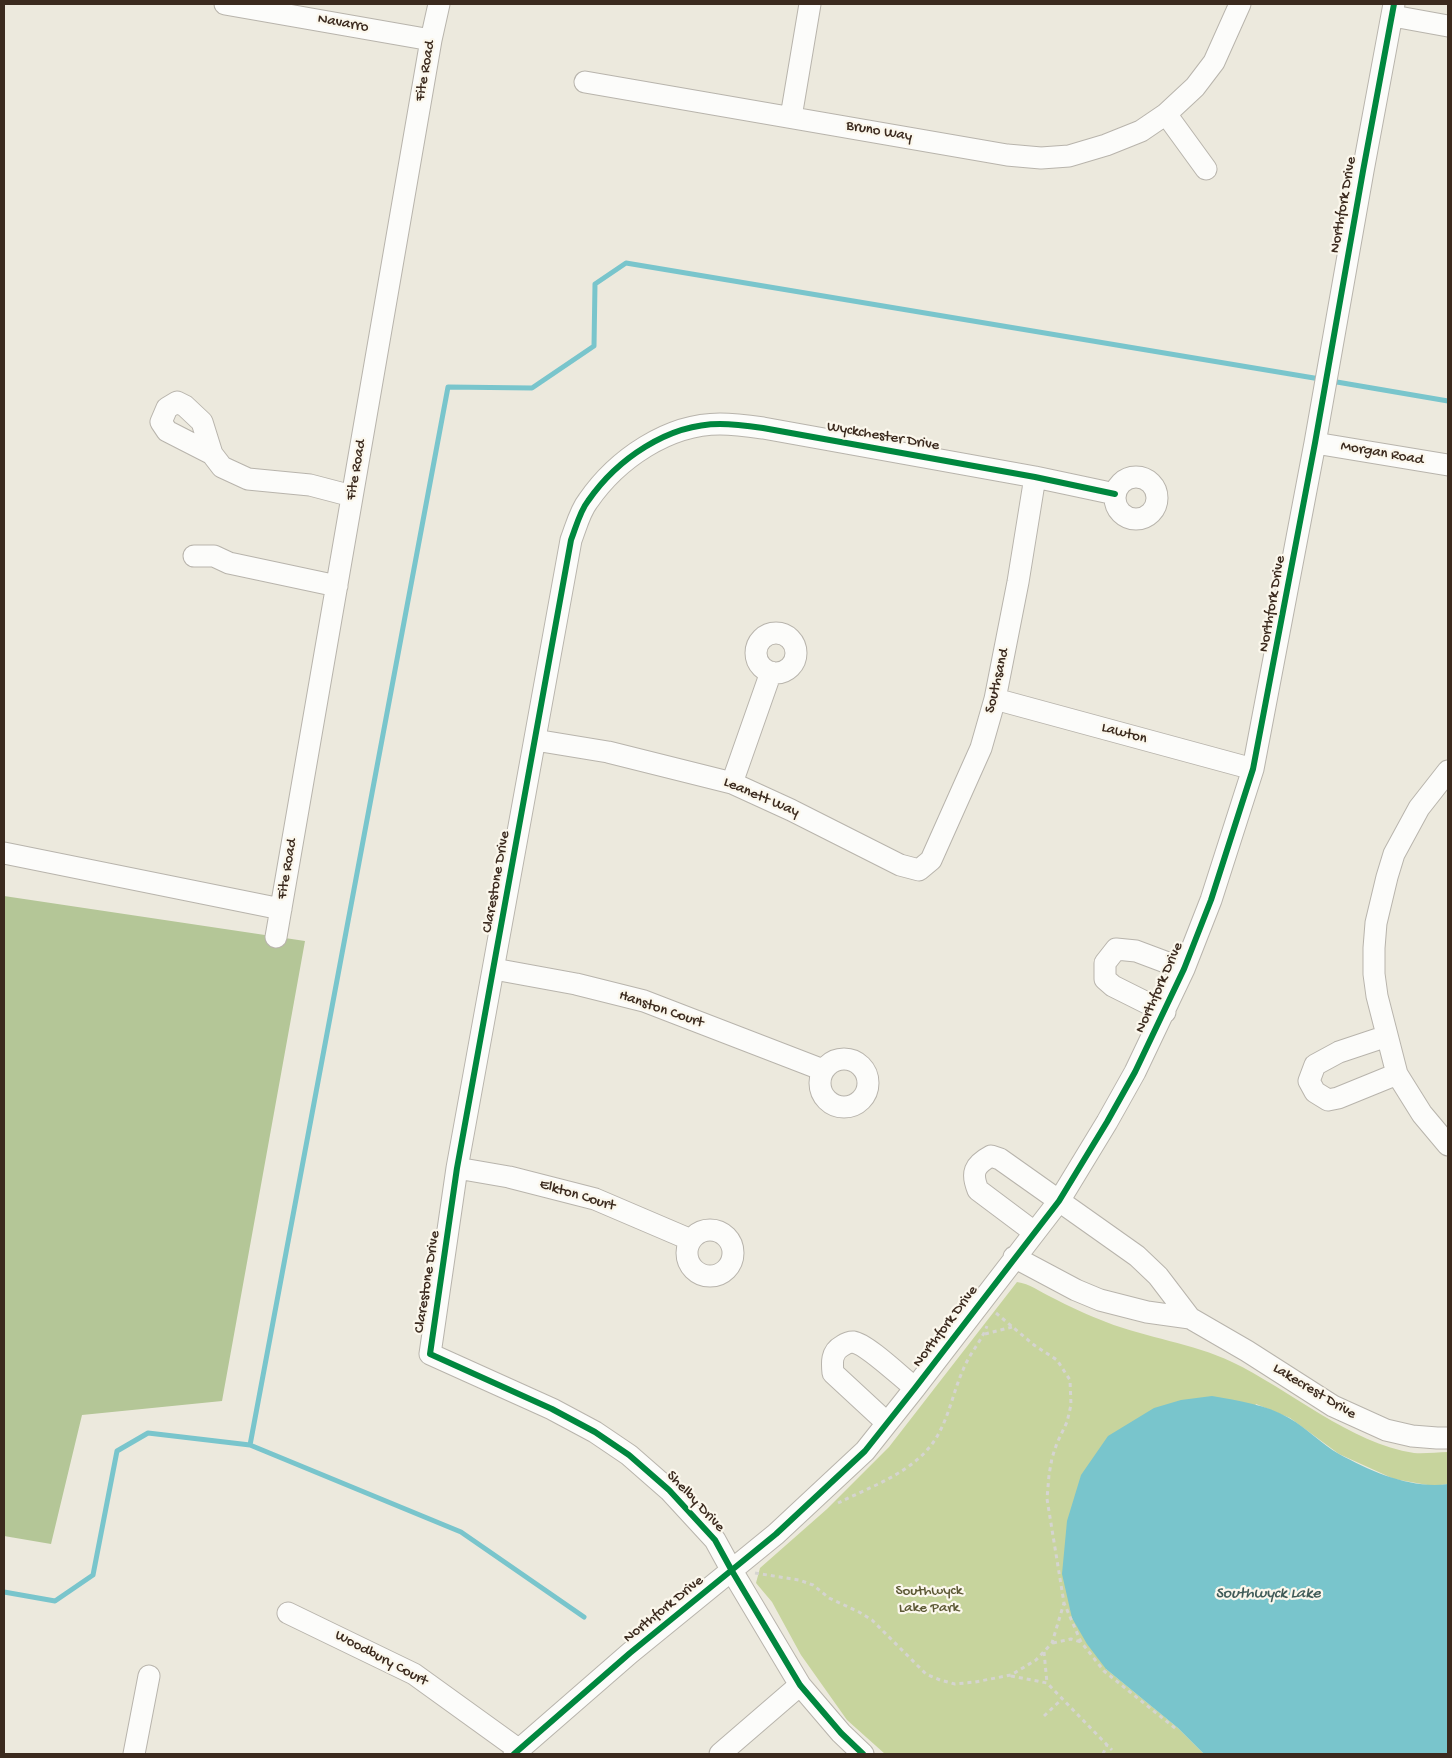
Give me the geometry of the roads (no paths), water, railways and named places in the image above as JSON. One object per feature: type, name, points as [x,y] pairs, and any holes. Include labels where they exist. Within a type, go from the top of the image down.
[{"type":"street","name":"Navarro","points":[[225,4],[431,40]]},
{"type":"street","name":"Fite Road","points":[[276,937],[431,40],[439,4]]},
{"type":"street","points":[[791,117],[810,4]]},
{"type":"street","name":"Bruno Way","points":[[585,82],[1007,155],[1040,158],[1069,156],[1106,145],[1141,131],[1166,114],[1195,87],[1214,62],[1240,4]]},
{"type":"street","points":[[1394,10],[1448,26]]},
{"type":"street","name":"Northfork Drive","points":[[516,1752],[630,1653],[781,1530],[864,1450],[915,1388],[1059,1201],[1112,1114],[1135,1072],[1184,970],[1212,900],[1253,769],[1315,443],[1362,171],[1394,10]]},
{"type":"street","points":[[1166,114],[1206,169]]},
{"type":"street","name":"Wyckchester Drive","points":[[648,445],[684,429],[720,424],[763,428],[1035,477],[1115,494]]},
{"type":"street","name":"Morgan Road","points":[[1315,443],[1448,465]]},
{"type":"street","name":"Clarestone Drive","points":[[430,1354],[457,1168],[571,540],[587,502],[608,477],[648,445]]},
{"type":"street","points":[[212,454],[222,467],[248,479],[310,485],[352,496]]},
{"type":"street","name":"Southsand","points":[[919,870],[931,860],[981,748],[995,699],[1018,582],[1035,477]]},
{"type":"street","points":[[194,556],[214,556],[229,563],[249,568],[337,586]]},
{"type":"street","points":[[732,783],[771,672]]},
{"type":"street","name":"Lawton","points":[[995,699],[1253,769]]},
{"type":"street","name":"Leanett Way","points":[[535,740],[608,752],[732,783],[900,864],[919,870]]},
{"type":"street","points":[[1448,771],[1419,808],[1394,854],[1376,923],[1374,948],[1374,974],[1377,996],[1397,1074],[1422,1114],[1448,1145]]},
{"type":"street","points":[[4,853],[282,909]]},
{"type":"street","points":[[1165,1012],[1113,986],[1106,979],[1105,963],[1116,949],[1136,950],[1184,970]]},
{"type":"street","name":"Hanston Court","points":[[494,969],[576,984],[644,1001],[823,1070]]},
{"type":"street","points":[[1387,1036],[1339,1052],[1315,1065],[1309,1081],[1315,1092],[1328,1100],[1338,1098],[1397,1074]]},
{"type":"street","name":"Lakecrest Drive","points":[[1034,1232],[978,1190],[973,1179],[975,1168],[984,1160],[991,1156],[1000,1159],[1137,1256],[1158,1276],[1190,1318]]},
{"type":"street","name":"Elkton Court","points":[[457,1168],[519,1179],[595,1199],[691,1240]]},
{"type":"street","name":"Lakecrest Drive","points":[[1014,1257],[1076,1290],[1100,1300],[1147,1312],[1190,1318],[1247,1351],[1333,1406],[1386,1430],[1412,1436],[1448,1438]]},
{"type":"street","points":[[887,1423],[833,1373],[833,1356],[838,1348],[852,1342],[864,1347],[915,1388]]},
{"type":"street","name":"Shelby Drive","points":[[430,1354],[552,1409],[595,1432],[629,1455],[669,1490],[715,1540],[800,1684],[841,1733],[863,1754]]},
{"type":"street","name":"Woodbury Court","points":[[288,1613],[414,1674],[516,1752]]},
{"type":"street","points":[[134,1754],[148,1676]]},
{"type":"street","points":[[720,1754],[800,1684]]},
{"type":"water","name":"Southwyck Lake","points":[[1212,1396],[1252,1404],[1280,1413],[1296,1422],[1339,1454],[1378,1473],[1420,1484],[1448,1484],[1448,1754],[1204,1754],[1178,1728],[1106,1669],[1087,1644],[1072,1618],[1062,1574],[1067,1521],[1081,1475],[1108,1436],[1154,1408],[1181,1400]]},
{"type":"waterway","points":[[250,1445],[448,387],[532,388],[594,346],[595,284],[626,263],[1320,379]]},
{"type":"waterway","points":[[1331,381],[1448,401]]},
{"type":"waterway","points":[[4,1592],[55,1601],[93,1575],[117,1451],[148,1433],[250,1445],[461,1532],[584,1617]]},
{"type":"park label","name":"Southwyck Lake Park","points":[[929,1600]]}]
